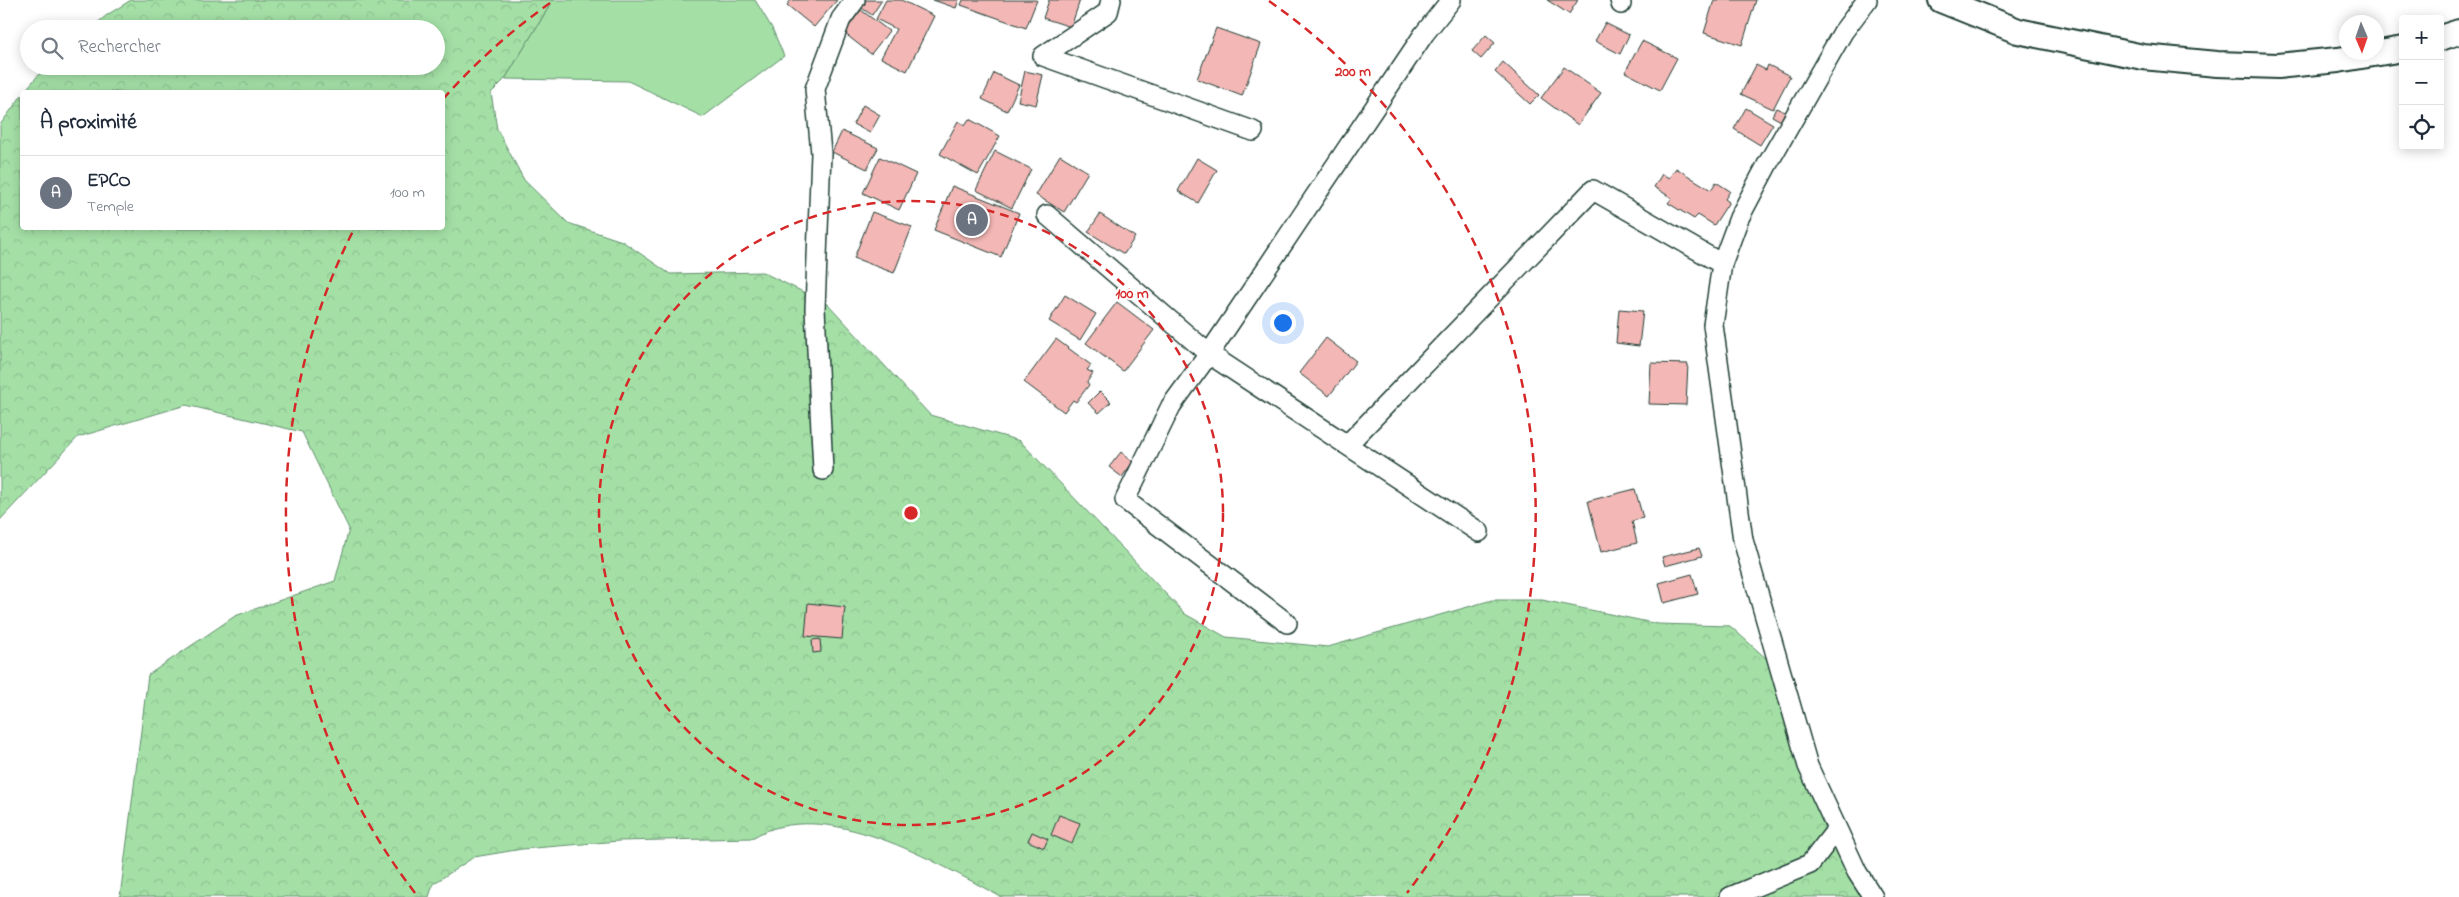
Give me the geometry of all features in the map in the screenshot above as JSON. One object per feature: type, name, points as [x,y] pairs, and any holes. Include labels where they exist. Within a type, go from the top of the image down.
[{"type":"street","points":[[823,470],[815,309],[821,154],[815,89],[841,19],[855,0]]},
{"type":"street","points":[[1111,0],[1108,12],[1043,56],[1253,132]]},
{"type":"street","points":[[1287,623],[1125,500],[1171,406],[1209,354],[1424,34],[1451,0]]},
{"type":"street","points":[[1867,0],[1843,32],[1739,218],[1722,264],[1713,325],[1743,540],[1808,766],[1857,872],[1873,897]]},
{"type":"street","points":[[1941,0],[2018,31],[2143,57],[2217,64],[2278,66],[2338,60],[2399,49]]},
{"type":"street","points":[[2444,37],[2459,32]]},
{"type":"street","points":[[1348,445],[1593,190],[1722,264]]},
{"type":"street","points":[[1047,215],[1209,354],[1479,532]]},
{"type":"street","points":[[1730,897],[1810,864],[1837,829]]},
{"type":"green space","points":[[131,0],[553,0],[505,79],[491,93],[497,129],[524,180],[568,223],[622,241],[670,274],[762,272],[828,304],[930,415],[1020,441],[1185,614],[1226,637],[1328,647],[1492,600],[1542,600],[1658,624],[1730,626],[1778,669],[1808,766],[1873,897],[1001,897],[945,867],[880,838],[846,828],[812,824],[781,827],[752,838],[619,841],[522,849],[474,857],[433,884],[429,897],[120,897],[148,675],[235,616],[335,581],[349,529],[302,432],[186,405],[78,437],[0,520],[0,125],[20,98],[20,230],[445,230],[445,90],[26,90],[38,75],[445,75],[445,20],[101,20]]},
{"type":"green space","points":[[553,0],[755,0],[772,28],[784,56],[703,117],[628,81],[505,79]]},
{"type":"building","points":[[791,0],[837,0],[814,27],[787,5]]},
{"type":"building","points":[[865,0],[882,0],[872,15],[860,7]]},
{"type":"building","points":[[886,0],[901,0],[934,16],[907,71],[881,58],[896,29],[876,19]]},
{"type":"building","points":[[933,0],[959,0],[956,8]]},
{"type":"building","points":[[963,0],[1037,0],[1026,28],[961,5]]},
{"type":"building","points":[[1049,0],[1080,0],[1071,27],[1043,18]]},
{"type":"building","points":[[1547,0],[1578,0],[1569,14]]},
{"type":"building","points":[[1714,0],[1756,0],[1742,45],[1704,33]]},
{"type":"building","points":[[861,10],[889,31],[871,54],[844,33]]},
{"type":"building","points":[[1605,23],[1629,35],[1620,54],[1595,41]]},
{"type":"building","points":[[1216,28],[1261,44],[1242,96],[1197,79]]},
{"type":"building","points":[[1486,35],[1495,43],[1481,59],[1472,51]]},
{"type":"building","points":[[1642,41],[1677,58],[1660,90],[1625,72]]},
{"type":"building","points":[[1503,62],[1539,95],[1530,104],[1495,72]]},
{"type":"building","points":[[1756,65],[1766,70],[1768,65],[1790,76],[1773,109],[1741,94]]},
{"type":"building","points":[[1564,67],[1601,93],[1578,125],[1541,98]]},
{"type":"building","points":[[1025,71],[1043,75],[1036,105],[1018,101]]},
{"type":"building","points":[[994,73],[1019,85],[1007,111],[982,99]]},
{"type":"building","points":[[863,105],[880,115],[870,133],[853,124]]},
{"type":"building","points":[[1746,108],[1773,124],[1760,145],[1734,129]]},
{"type":"building","points":[[1776,108],[1785,112],[1781,121],[1772,116]]},
{"type":"building","points":[[969,119],[1000,136],[978,175],[940,154],[958,121],[965,125]]},
{"type":"building","points":[[842,131],[878,148],[867,169],[832,152]]},
{"type":"building","points":[[995,151],[1031,169],[1012,208],[976,190]]},
{"type":"building","points":[[1060,155],[1088,172],[1064,212],[1036,195]]},
{"type":"building","points":[[880,157],[916,174],[899,210],[863,193]]},
{"type":"building","points":[[1197,158],[1217,170],[1198,203],[1178,191]]},
{"type":"building","points":[[1676,168],[1711,190],[1716,182],[1730,191],[1725,199],[1729,202],[1714,225],[1698,215],[1694,219],[1668,203],[1672,198],[1654,187],[1662,174],[1669,178]]},
{"type":"building","points":[[952,186],[1019,213],[1001,257],[934,230]]},
{"type":"building","points":[[872,212],[912,227],[894,273],[854,258]]},
{"type":"building","points":[[1100,214],[1135,237],[1124,254],[1088,232]]},
{"type":"building","points":[[1065,295],[1096,314],[1080,340],[1049,321]]},
{"type":"building","points":[[1117,302],[1154,330],[1123,371],[1086,343]]},
{"type":"building","points":[[1619,309],[1643,311],[1639,346],[1616,343]]},
{"type":"building","points":[[1326,338],[1356,361],[1329,396],[1299,373]]},
{"type":"building","points":[[1056,339],[1091,365],[1087,370],[1093,373],[1087,382],[1089,385],[1076,402],[1073,400],[1064,412],[1024,382]]},
{"type":"building","points":[[1651,363],[1688,364],[1686,405],[1649,404]]},
{"type":"building","points":[[1100,391],[1111,402],[1099,413],[1088,403]]},
{"type":"building","points":[[1121,452],[1133,462],[1122,477],[1109,467]]},
{"type":"building","points":[[1635,489],[1643,518],[1632,521],[1637,543],[1601,552],[1588,501]]},
{"type":"building","points":[[1699,548],[1702,556],[1665,566],[1662,557]]},
{"type":"building","points":[[1692,574],[1698,594],[1664,603],[1659,583]]},
{"type":"building","points":[[808,603],[845,607],[842,639],[805,636]]},
{"type":"building","points":[[820,639],[821,652],[813,653],[812,640]]},
{"type":"building","points":[[1059,815],[1080,823],[1072,844],[1051,835]]},
{"type":"building","points":[[1032,832],[1048,839],[1044,848],[1028,841]]},
{"type":"place","name":"EPCO","points":[[972,220]]}]
